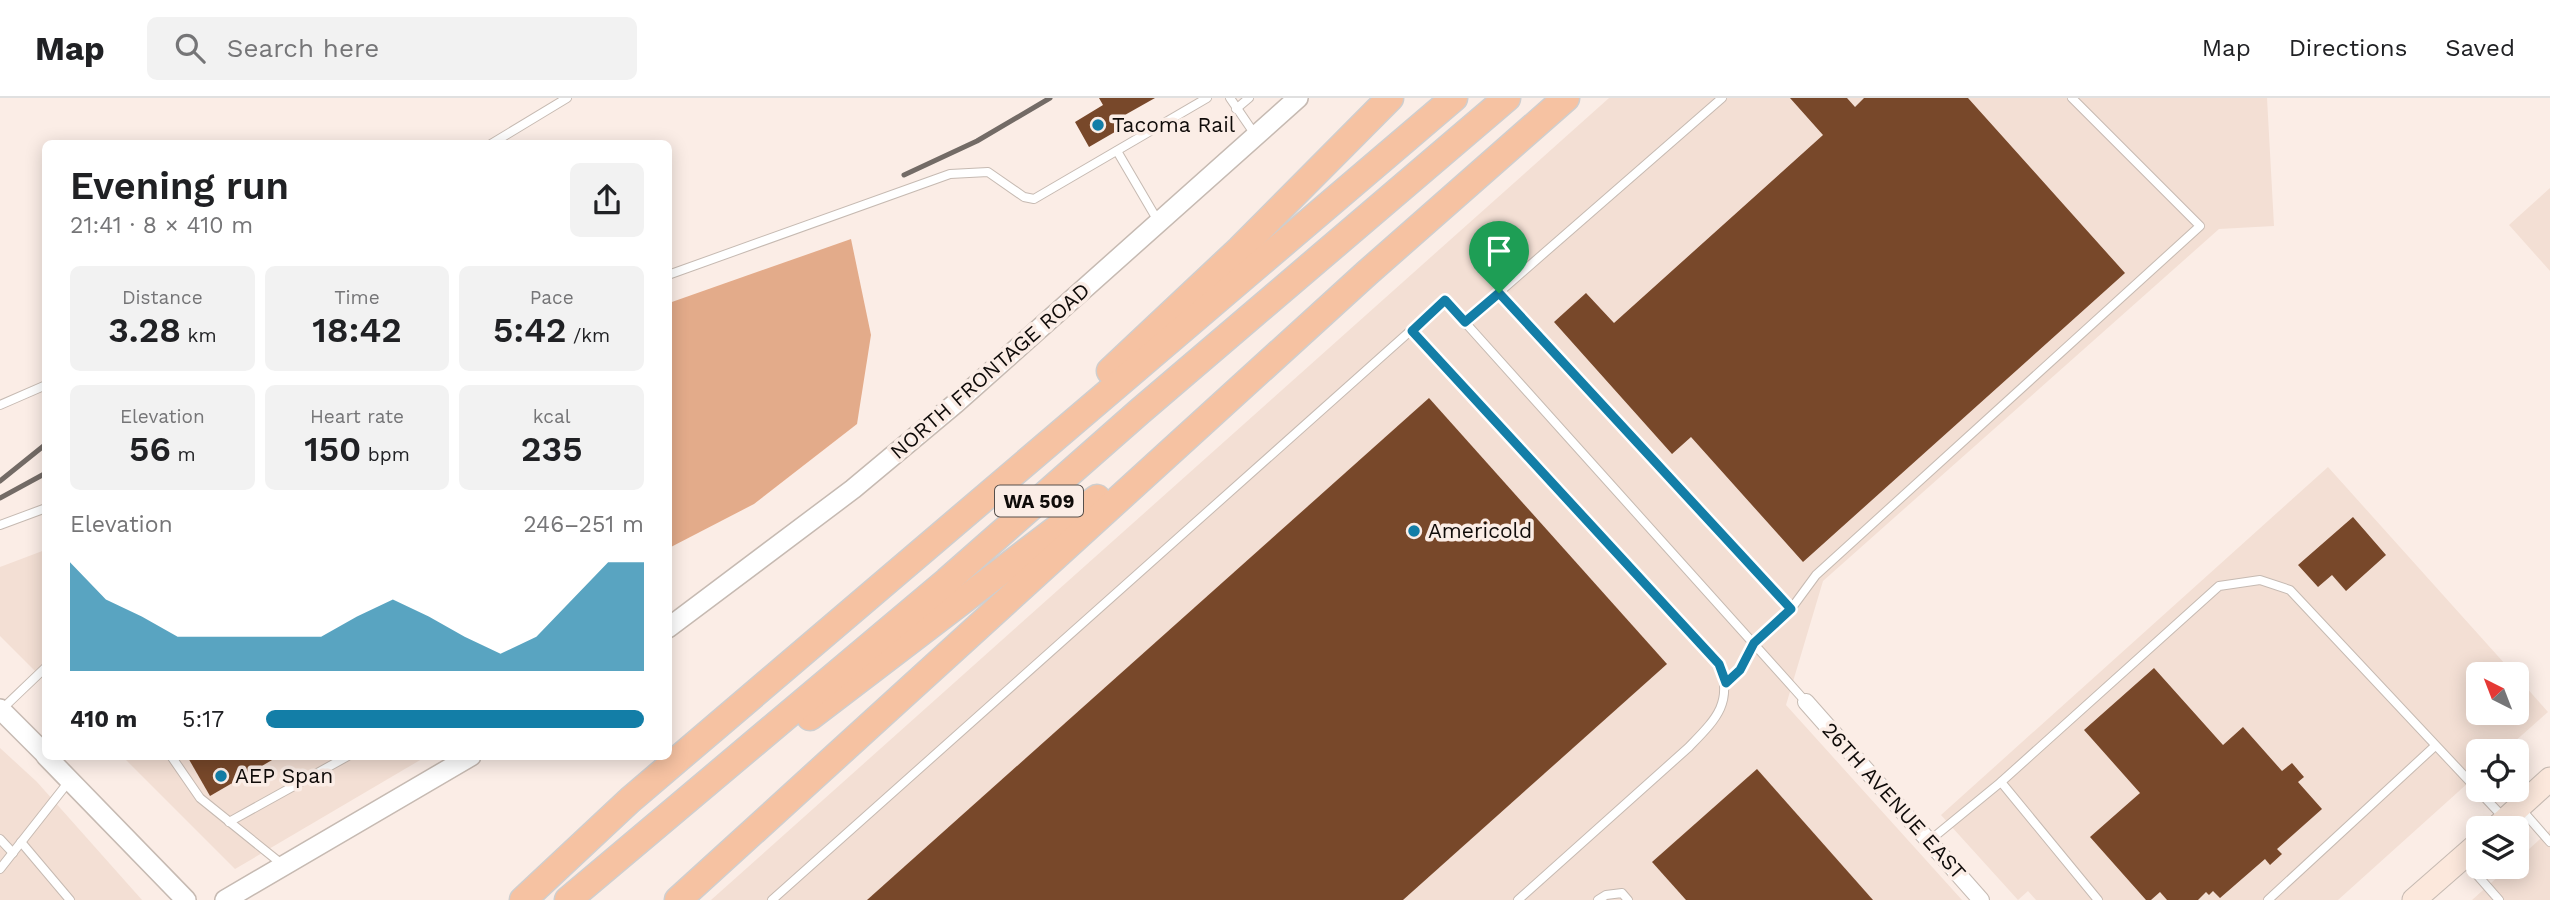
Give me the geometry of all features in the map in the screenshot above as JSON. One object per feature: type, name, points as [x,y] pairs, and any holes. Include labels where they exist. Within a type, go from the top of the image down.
[{"type":"highway","points":[[851,614],[1240,249],[1390,98]]},
{"type":"highway","name":"WA 509","points":[[523,900],[630,800],[1454,98]]},
{"type":"highway","name":"WA 509","points":[[568,900],[947,581],[1139,412],[1507,98]]},
{"type":"highway","points":[[678,900],[1367,273],[1566,98]]},
{"type":"highway","points":[[568,900],[1090,504],[1367,273]]},
{"type":"main road","points":[[2508,816],[2550,779]]},
{"type":"main road","points":[[2414,900],[2466,854]]},
{"type":"street","name":"NORTH FRONTAGE ROAD","points":[[672,625],[853,489],[956,402],[1298,98]]},
{"type":"street","name":"26TH AVENUE EAST","points":[[1806,702],[1981,900]]},
{"type":"street","points":[[1,709],[42,752]]},
{"type":"street","points":[[50,760],[187,900]]},
{"type":"street","points":[[225,900],[464,760]]},
{"type":"lane","points":[[498,140],[567,98]]},
{"type":"lane","points":[[672,274],[950,174],[988,172],[1024,197],[1034,199],[1208,98]]},
{"type":"lane","points":[[1230,98],[1256,136]]},
{"type":"lane","points":[[1236,109],[1249,98]]},
{"type":"lane","points":[[1465,322],[1722,98]]},
{"type":"lane","points":[[1518,900],[1689,747],[1715,720],[1726,683],[1740,670],[1754,643],[1791,609],[1816,575],[2200,226],[2071,98]]},
{"type":"lane","points":[[1117,150],[1158,222]]},
{"type":"lane","points":[[1499,293],[1791,609]]},
{"type":"lane","points":[[772,900],[1445,300],[1806,702]]},
{"type":"lane","points":[[1412,331],[1719,664],[1726,683]]},
{"type":"lane","points":[[0,405],[42,387]]},
{"type":"lane","points":[[0,525],[42,509]]},
{"type":"lane","points":[[1929,841],[2001,782],[2218,586],[2260,580],[2290,590],[2504,816]]},
{"type":"lane","points":[[1,709],[42,671]]},
{"type":"lane","points":[[2268,900],[2435,746]]},
{"type":"lane","points":[[174,760],[200,799],[283,865]]},
{"type":"lane","points":[[229,822],[341,760]]},
{"type":"lane","points":[[0,869],[70,780]]},
{"type":"lane","points":[[2001,782],[2098,900]]},
{"type":"lane","points":[[2529,831],[2550,842]]},
{"type":"lane","points":[[0,839],[13,853]]},
{"type":"lane","points":[[21,842],[71,900]]},
{"type":"lane","points":[[2487,879],[2499,900]]},
{"type":"lane","points":[[1598,900],[1606,895],[1622,893],[1628,900]]},
{"type":"shaded area","points":[[1609,98],[2267,98],[2274,226],[2219,229],[1823,581],[1786,705],[1962,900],[711,900]]},
{"type":"shaded area","points":[[2550,188],[2550,271],[2509,225]]},
{"type":"shaded area","points":[[851,239],[871,335],[857,424],[754,504],[672,546],[672,302]]},
{"type":"shaded area","points":[[2328,467],[2503,662],[2466,662],[2466,725],[2529,725],[2529,691],[2548,712],[2518,739],[2466,739],[2466,785],[2338,900],[2036,900],[2028,891],[2018,900],[1941,815]]},
{"type":"shaded area","points":[[42,551],[42,678],[0,636],[0,567]]},
{"type":"shaded area","points":[[0,748],[37,782],[142,900],[0,900]]},
{"type":"shaded area","points":[[126,760],[420,760],[235,869]]},
{"type":"shaded area","points":[[2550,830],[2550,900],[2472,900],[2495,879],[2529,879],[2529,849]]},
{"type":"building","name":"Tacoma Rail","points":[[1099,98],[1155,98],[1116,120],[1120,129],[1089,147],[1075,122],[1103,105]]},
{"type":"building","points":[[1790,98],[1847,98],[1855,107],[1864,98],[1968,98],[2125,273],[1803,562],[1691,437],[1672,454],[1554,322],[1586,293],[1614,323],[1823,135]]},
{"type":"building","name":"Americold","points":[[1429,398],[1667,664],[1403,900],[867,900]]},
{"type":"building","points":[[2353,517],[2386,555],[2346,591],[2332,575],[2318,587],[2298,565]]},
{"type":"building","points":[[2154,668],[2223,745],[2243,727],[2282,771],[2292,763],[2304,777],[2298,782],[2322,809],[2277,849],[2282,854],[2270,865],[2265,859],[2220,898],[2213,891],[2209,895],[2206,892],[2198,900],[2167,900],[2160,892],[2151,900],[2146,900],[2090,837],[2140,793],[2084,730]]},
{"type":"building","name":"AEP Span","points":[[189,760],[272,760],[210,796]]},
{"type":"building","points":[[1757,769],[1873,900],[1686,900],[1652,862]]},
{"type":"railway","points":[[904,175],[977,141],[1050,98]]},
{"type":"railway","points":[[0,481],[42,447]]},
{"type":"railway","points":[[0,498],[42,475]]},
{"type":"place","name":"Tacoma Rail","points":[[1098,125]]},
{"type":"place","name":"Americold","points":[[1414,531]]},
{"type":"place","name":"AEP Span","points":[[221,776]]},
{"type":"route","points":[[1499,293],[1791,609],[1754,643],[1740,670],[1726,683],[1719,664],[1412,331],[1445,300],[1465,322],[1499,293]]}]
